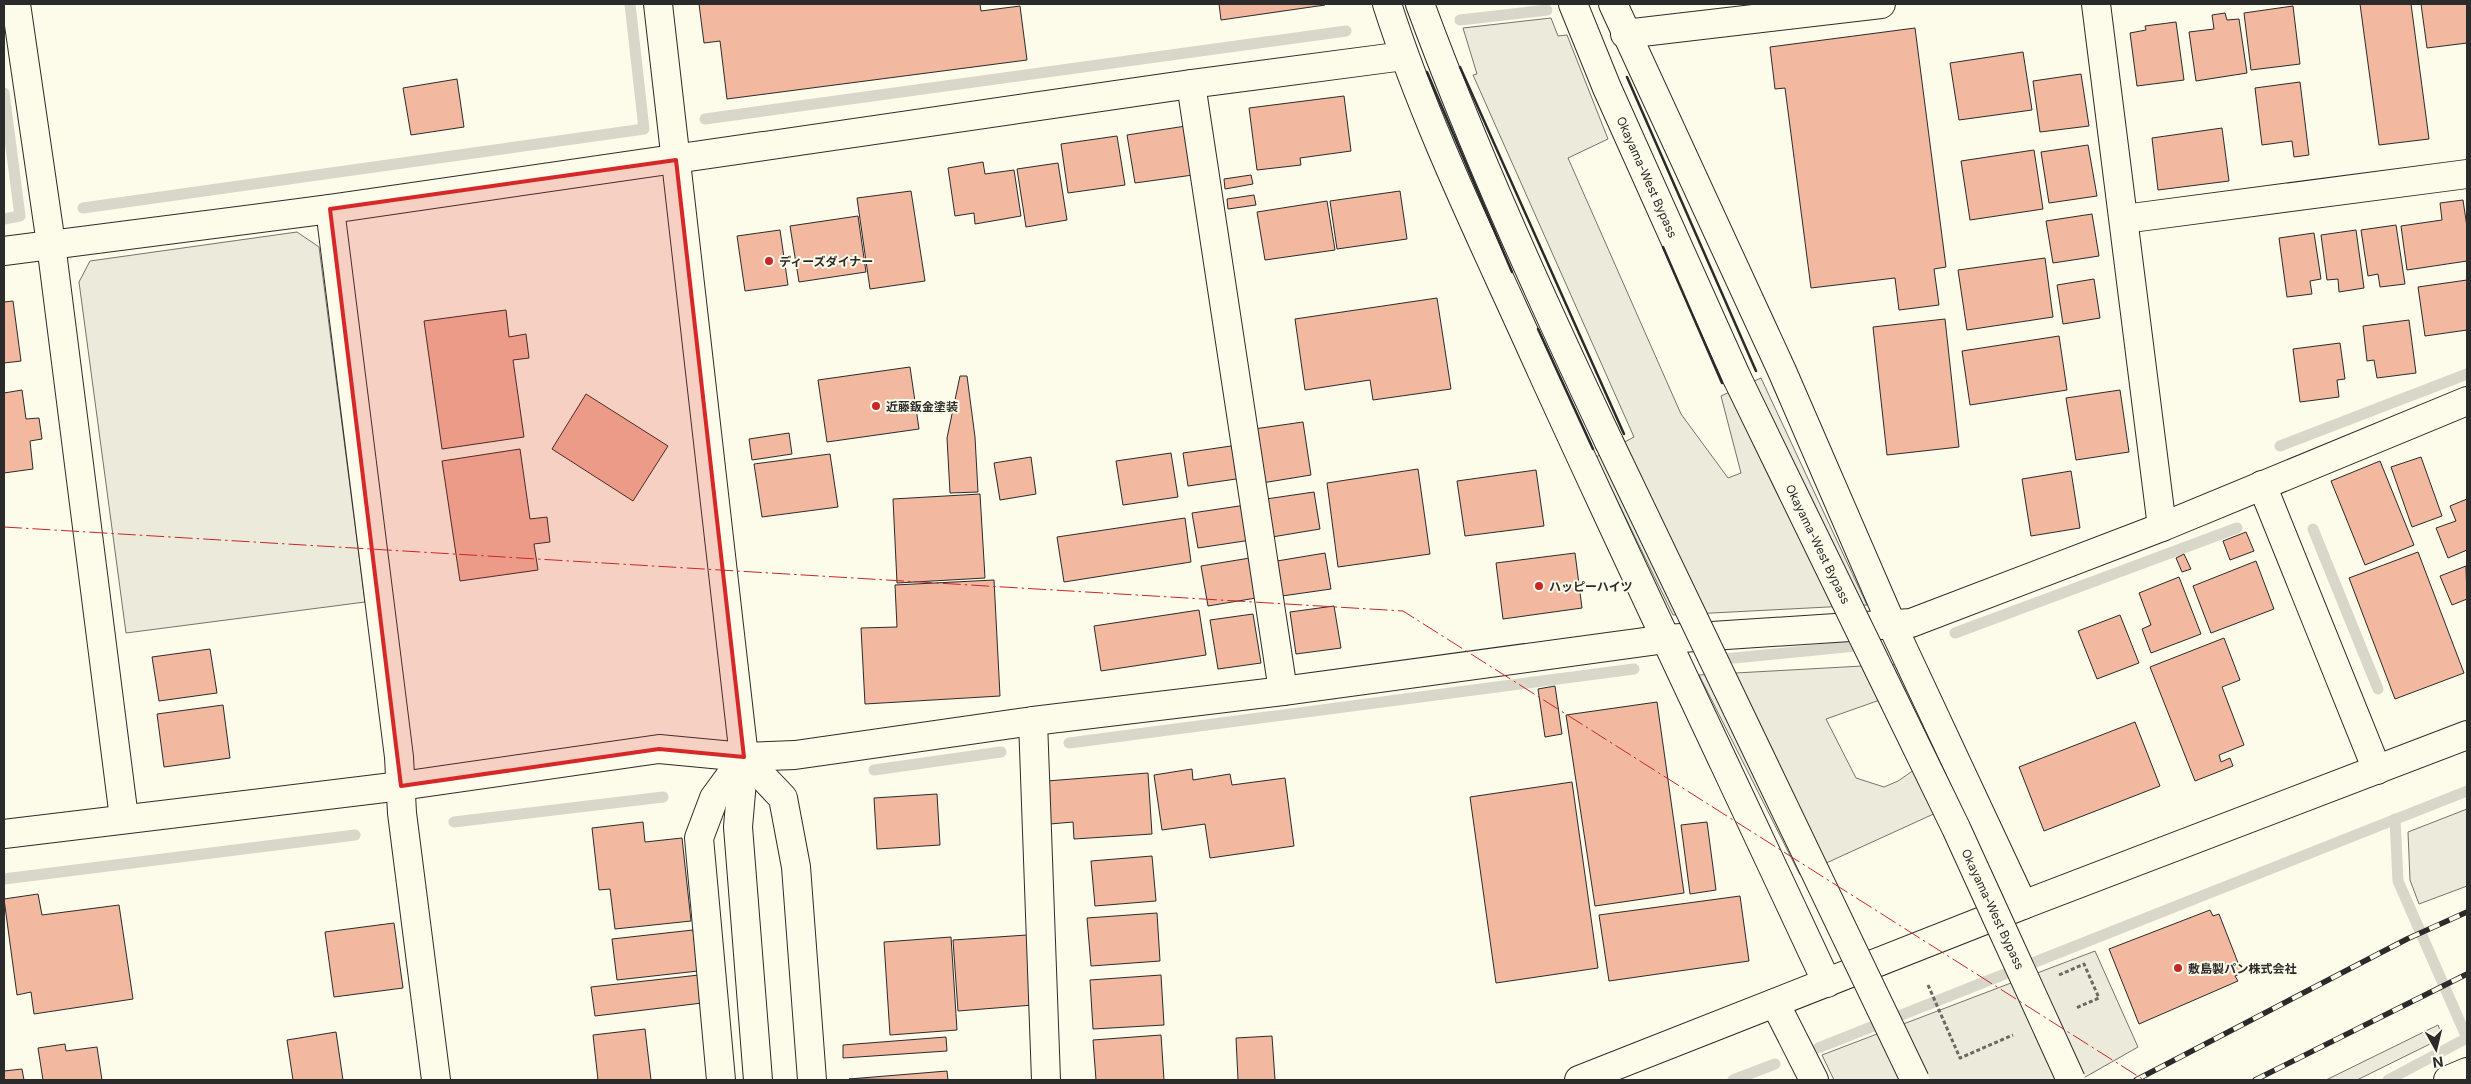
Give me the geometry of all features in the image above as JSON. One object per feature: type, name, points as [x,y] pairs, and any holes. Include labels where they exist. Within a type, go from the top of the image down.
[{"type":"main road","points":[[16,4],[51,244],[124,818]]},
{"type":"main road","points":[[658,4],[744,757],[738,827],[758,1080]]},
{"type":"main road","points":[[1387,4],[1404,56],[1482,238],[1666,639],[1827,983]]},
{"type":"main road","points":[[1420,4],[1447,78],[1545,308],[1915,1080]]},
{"type":"main road","name":"Okayama-West Bypass","points":[[1573,4],[1607,88],[1737,378],[1956,828],[2071,1080]]},
{"type":"main road","points":[[1613,4],[1625,34],[1782,371],[1892,625],[2023,905]]},
{"type":"main road","points":[[1625,34],[1881,4]]},
{"type":"main road","points":[[2096,4],[2162,527]]},
{"type":"main road","points":[[4,251],[330,209],[1191,84],[1404,56]]},
{"type":"main road","points":[[1191,84],[1283,691]]},
{"type":"main road","points":[[2124,219],[2467,174]]},
{"type":"main road","points":[[330,209],[436,1080]]},
{"type":"main road","points":[[4,834],[401,786],[659,748],[744,757],[795,755],[1033,721],[1283,691],[1666,639],[1911,623],[2162,527],[2467,401]]},
{"type":"main road","points":[[2262,485],[2377,770]]},
{"type":"main road","points":[[1033,721],[1046,1080]]},
{"type":"main road","points":[[1579,1080],[2023,905],[2467,735]]},
{"type":"main road","points":[[721,1080],[699,838],[714,798],[744,757]]},
{"type":"main road","points":[[744,757],[782,798],[796,868],[812,1080]]},
{"type":"main road","points":[[1775,1003],[1814,1080]]},
{"type":"main road","points":[[2448,1080],[2467,1072]]},
{"type":"path","points":[[2064,972],[2084,964],[2095,991]]},
{"type":"path","points":[[1928,985],[1960,1058],[2020,1032]]},
{"type":"highlighted area","points":[[676,160],[744,757],[659,749],[401,786],[330,209]]},
{"type":"shaded area","points":[[1551,18],[1558,36],[1567,35],[1608,139],[1568,158],[1681,414],[1728,478],[1741,473],[1721,396],[1761,378],[1867,605],[1673,615],[1596,457],[1634,437],[1473,75],[1477,74],[1463,28]]},
{"type":"shaded area","points":[[297,232],[319,247],[365,602],[126,633],[79,282],[90,261]]},
{"type":"shaded area","points":[[1899,664],[1911,689],[1826,719],[1856,778],[1884,787],[1898,781],[1940,752],[1962,801],[1800,875],[1699,675]]},
{"type":"shaded area","points":[[2467,809],[2467,886],[2419,904],[2410,880],[2408,832]]},
{"type":"shaded area","points":[[2095,951],[2138,1047],[2080,1080],[1834,1080],[1822,1055]]},
{"type":"shaded area","points":[[2438,1025],[2442,1035],[2434,1042],[2357,1080],[2326,1080]]},
{"type":"building","points":[[699,4],[980,4],[981,11],[1020,6],[1027,60],[727,99],[720,41],[704,43]]},
{"type":"building","points":[[1219,4],[1325,4],[1325,5],[1221,20]]},
{"type":"building","points":[[2360,4],[2411,4],[2429,139],[2379,145]]},
{"type":"building","points":[[2421,4],[2467,4],[2467,43],[2427,48]]},
{"type":"building","points":[[2293,6],[2300,64],[2251,70],[2244,13]]},
{"type":"building","points":[[2225,13],[2227,20],[2239,19],[2247,73],[2196,81],[2189,32],[2214,29],[2212,15]]},
{"type":"building","points":[[2176,22],[2184,80],[2137,86],[2130,33],[2146,30],[2145,26]]},
{"type":"building","points":[[1915,28],[1946,267],[1934,269],[1939,305],[1899,310],[1895,278],[1811,288],[1785,88],[1775,89],[1770,47]]},
{"type":"building","points":[[2023,52],[2032,110],[1959,120],[1950,63]]},
{"type":"building","points":[[2081,74],[2089,126],[2040,132],[2033,81]]},
{"type":"building","points":[[457,79],[464,127],[411,135],[403,88]]},
{"type":"building","points":[[2300,82],[2309,155],[2294,157],[2292,141],[2262,145],[2255,88]]},
{"type":"building","points":[[1344,96],[1351,151],[1300,158],[1301,165],[1257,170],[1249,108]]},
{"type":"building","points":[[1186,126],[1193,175],[1135,183],[1127,135]]},
{"type":"building","points":[[2222,128],[2229,181],[2158,190],[2152,138]]},
{"type":"building","points":[[1117,136],[1125,185],[1068,193],[1061,144]]},
{"type":"building","points":[[2088,145],[2097,196],[2049,203],[2041,152]]},
{"type":"building","points":[[2034,150],[2043,209],[1970,220],[1961,161]]},
{"type":"building","points":[[983,162],[985,174],[1014,170],[1021,216],[975,224],[974,213],[955,216],[948,168]]},
{"type":"building","points":[[1058,163],[1067,220],[1026,227],[1017,169]]},
{"type":"building","points":[[1251,175],[1253,184],[1225,189],[1224,179]]},
{"type":"building","points":[[911,191],[925,281],[870,289],[857,198]]},
{"type":"building","points":[[1400,191],[1407,239],[1337,249],[1330,201]]},
{"type":"building","points":[[1254,195],[1256,205],[1228,209],[1227,199]]},
{"type":"building","points":[[2463,200],[2467,227],[2467,261],[2407,270],[2401,226],[2442,220],[2440,203]]},
{"type":"building","points":[[1327,201],[1335,250],[1265,260],[1257,212]]},
{"type":"building","points":[[2092,214],[2099,256],[2053,263],[2046,221]]},
{"type":"building","points":[[858,216],[866,272],[799,282],[790,226]]},
{"type":"building","points":[[2396,225],[2405,284],[2380,287],[2378,274],[2368,276],[2361,230]]},
{"type":"building","points":[[780,230],[788,285],[745,291],[737,236]]},
{"type":"building","points":[[2356,230],[2364,288],[2339,292],[2338,279],[2327,280],[2321,235]]},
{"type":"building","points":[[2314,233],[2321,279],[2310,281],[2312,294],[2287,297],[2279,238]]},
{"type":"building","points":[[2045,258],[2053,317],[1967,330],[1958,270]]},
{"type":"building","points":[[2094,279],[2100,318],[2063,324],[2057,285]]},
{"type":"building","points":[[2467,280],[2467,330],[2425,336],[2418,287]]},
{"type":"building","points":[[1437,298],[1451,389],[1373,400],[1370,380],[1305,390],[1295,319]]},
{"type":"building","points":[[13,301],[21,361],[4,363],[4,302]]},
{"type":"building","points":[[506,310],[509,337],[526,334],[529,358],[513,360],[524,437],[442,449],[424,321]]},
{"type":"building","points":[[1945,319],[1959,447],[1887,455],[1873,327]]},
{"type":"building","points":[[2409,320],[2416,373],[2377,378],[2374,360],[2367,361],[2363,326]]},
{"type":"building","points":[[2059,336],[2067,390],[1970,405],[1962,351]]},
{"type":"building","points":[[2340,343],[2345,379],[2337,380],[2339,397],[2300,402],[2293,349]]},
{"type":"building","points":[[910,367],[919,429],[827,442],[818,380]]},
{"type":"building","points":[[960,376],[967,376],[975,437],[978,492],[950,493],[947,438]]},
{"type":"building","points":[[22,390],[26,419],[39,418],[42,439],[30,441],[33,469],[4,473],[4,393]]},
{"type":"building","points":[[2120,390],[2129,452],[2076,460],[2066,398]]},
{"type":"building","points":[[586,394],[668,446],[633,501],[552,449]]},
{"type":"building","points":[[1303,422],[1311,475],[1262,483],[1254,429]]},
{"type":"building","points":[[789,433],[792,454],[752,460],[749,439]]},
{"type":"building","points":[[1238,445],[1243,478],[1188,486],[1183,453]]},
{"type":"building","points":[[520,449],[530,519],[547,517],[550,542],[534,544],[538,570],[460,581],[442,461]]},
{"type":"building","points":[[1171,453],[1178,497],[1123,505],[1116,461]]},
{"type":"building","points":[[830,454],[838,507],[762,517],[754,464]]},
{"type":"building","points":[[1031,457],[1036,494],[1000,500],[994,463]]},
{"type":"building","points":[[2421,457],[2442,516],[2412,527],[2391,467]]},
{"type":"building","points":[[2380,461],[2414,545],[2365,565],[2331,481]]},
{"type":"building","points":[[1418,469],[1430,554],[1338,567],[1327,483]]},
{"type":"building","points":[[1536,470],[1544,526],[1465,536],[1457,481]]},
{"type":"building","points":[[2071,471],[2080,528],[2031,536],[2022,479]]},
{"type":"building","points":[[1314,492],[1320,529],[1272,537],[1266,499]]},
{"type":"building","points":[[980,494],[985,578],[897,583],[893,499]]},
{"type":"building","points":[[2467,499],[2467,550],[2448,558],[2436,528],[2456,521],[2450,506]]},
{"type":"building","points":[[1246,505],[1251,540],[1198,548],[1192,513]]},
{"type":"building","points":[[1185,518],[1191,562],[1064,582],[1057,537]]},
{"type":"building","points":[[2246,532],[2254,551],[2230,560],[2223,541]]},
{"type":"building","points":[[2418,552],[2464,673],[2395,699],[2349,578]]},
{"type":"building","points":[[1325,553],[1331,589],[1282,596],[1277,561]]},
{"type":"building","name":"ハッピーハイツ","points":[[1575,553],[1582,608],[1503,619],[1496,563]]},
{"type":"building","points":[[2184,554],[2191,569],[2182,572],[2176,558]]},
{"type":"building","points":[[1250,558],[1256,598],[1208,606],[1201,566]]},
{"type":"building","points":[[2256,561],[2274,609],[2211,633],[2193,586]]},
{"type":"building","points":[[2466,566],[2467,599],[2452,605],[2440,576]]},
{"type":"building","points":[[2179,577],[2201,634],[2151,653],[2142,629],[2151,625],[2139,593]]},
{"type":"building","points":[[994,580],[1000,696],[865,704],[861,628],[897,627],[895,585]]},
{"type":"building","points":[[1334,606],[1341,648],[1296,654],[1290,612]]},
{"type":"building","points":[[1199,610],[1206,655],[1101,671],[1094,626]]},
{"type":"building","points":[[1253,614],[1261,663],[1218,669],[1210,620]]},
{"type":"building","points":[[2120,615],[2139,663],[2097,679],[2078,631]]},
{"type":"building","points":[[2224,638],[2240,680],[2222,687],[2244,745],[2219,755],[2221,762],[2230,758],[2233,766],[2195,781],[2150,667]]},
{"type":"building","points":[[210,649],[217,693],[159,701],[152,657]]},
{"type":"building","points":[[1555,686],[1562,734],[1545,737],[1538,689]]},
{"type":"building","points":[[1657,702],[1684,893],[1595,906],[1566,715]]},
{"type":"building","points":[[223,705],[230,758],[164,767],[157,714]]},
{"type":"building","points":[[2135,722],[2160,786],[2044,831],[2019,767]]},
{"type":"building","points":[[1192,769],[1193,780],[1230,774],[1232,785],[1285,778],[1294,846],[1210,858],[1205,824],[1162,830],[1154,775]]},
{"type":"building","points":[[1148,773],[1152,834],[1074,839],[1073,822],[1050,824],[1047,781]]},
{"type":"building","points":[[1572,782],[1598,968],[1496,983],[1470,797]]},
{"type":"building","points":[[937,794],[940,845],[877,849],[874,798]]},
{"type":"building","points":[[643,822],[645,842],[682,838],[691,921],[615,929],[610,889],[599,890],[592,828]]},
{"type":"building","points":[[1707,822],[1716,890],[1690,894],[1681,825]]},
{"type":"building","points":[[1152,856],[1156,901],[1095,906],[1091,861]]},
{"type":"building","points":[[38,894],[42,915],[119,905],[133,999],[34,1014],[31,992],[17,995],[4,899]]},
{"type":"building","points":[[1740,896],[1749,961],[1609,981],[1599,915]]},
{"type":"building","points":[[2210,910],[2213,916],[2219,914],[2242,973],[2235,976],[2238,981],[2139,1024],[2109,949]]},
{"type":"building","points":[[1157,913],[1160,961],[1091,966],[1087,918]]},
{"type":"building","points":[[394,923],[403,988],[334,997],[325,932]]},
{"type":"building","points":[[693,930],[698,971],[617,980],[612,939]]},
{"type":"building","points":[[1027,935],[1033,1005],[958,1011],[953,940]]},
{"type":"building","points":[[951,937],[957,1030],[890,1035],[884,942]]},
{"type":"building","points":[[699,975],[702,1003],[595,1016],[591,987]]},
{"type":"building","points":[[1161,975],[1164,1025],[1093,1029],[1090,980]]},
{"type":"building","points":[[645,1029],[651,1080],[598,1080],[593,1035]]},
{"type":"building","points":[[336,1032],[343,1080],[293,1080],[287,1040]]},
{"type":"building","points":[[1161,1035],[1164,1080],[1096,1080],[1093,1040]]},
{"type":"building","points":[[1272,1036],[1275,1080],[1238,1080],[1236,1038]]},
{"type":"building","points":[[946,1037],[947,1051],[843,1058],[843,1045]]},
{"type":"building","points":[[65,1044],[66,1051],[97,1047],[102,1080],[43,1080],[38,1048]]},
{"type":"building","points":[[22,1069],[24,1080],[4,1080],[4,1071]]},
{"type":"building","points":[[947,1071],[948,1080],[849,1079]]},
{"type":"waterway","points":[[83,208],[644,129],[630,4]]},
{"type":"waterway","points":[[1460,20],[1547,10]]},
{"type":"waterway","points":[[705,119],[1346,31]]},
{"type":"waterway","points":[[4,93],[20,216],[4,219]]},
{"type":"waterway","points":[[2280,446],[2467,374]]},
{"type":"waterway","points":[[1955,633],[2237,528]]},
{"type":"waterway","points":[[2313,529],[2378,689]]},
{"type":"waterway","points":[[1714,660],[1866,645]]},
{"type":"waterway","points":[[1069,743],[1634,669]]},
{"type":"waterway","points":[[874,770],[1001,752]]},
{"type":"waterway","points":[[1818,1048],[2467,791]]},
{"type":"waterway","points":[[454,822],[663,797]]},
{"type":"waterway","points":[[2395,819],[2398,881],[2467,1038]]},
{"type":"waterway","points":[[4,879],[355,835]]},
{"type":"waterway","points":[[2388,1080],[2467,1038]]},
{"type":"waterway","points":[[1733,1080],[1775,1064]]},
{"type":"railway","points":[[2136,1080],[2407,939],[2467,912]]},
{"type":"railway","points":[[2255,1080],[2467,974]]},
{"type":"wall","points":[[1460,67],[1624,434]]},
{"type":"wall","points":[[1427,72],[1512,272]]},
{"type":"wall","points":[[1627,77],[1756,371]]},
{"type":"wall","points":[[1663,247],[1722,383]]},
{"type":"wall","points":[[1538,329],[1593,449]]},
{"type":"power","points":[[4,527],[1403,611],[2144,1080]]},
{"type":"place","name":"ディーズダイナー","points":[[769,261]]},
{"type":"place","name":"近藤鈑金塗装","points":[[876,406]]},
{"type":"place","name":"ハッピーハイツ","points":[[1539,586]]},
{"type":"place","name":"敷島製パン株式会社","points":[[2178,968]]}]
